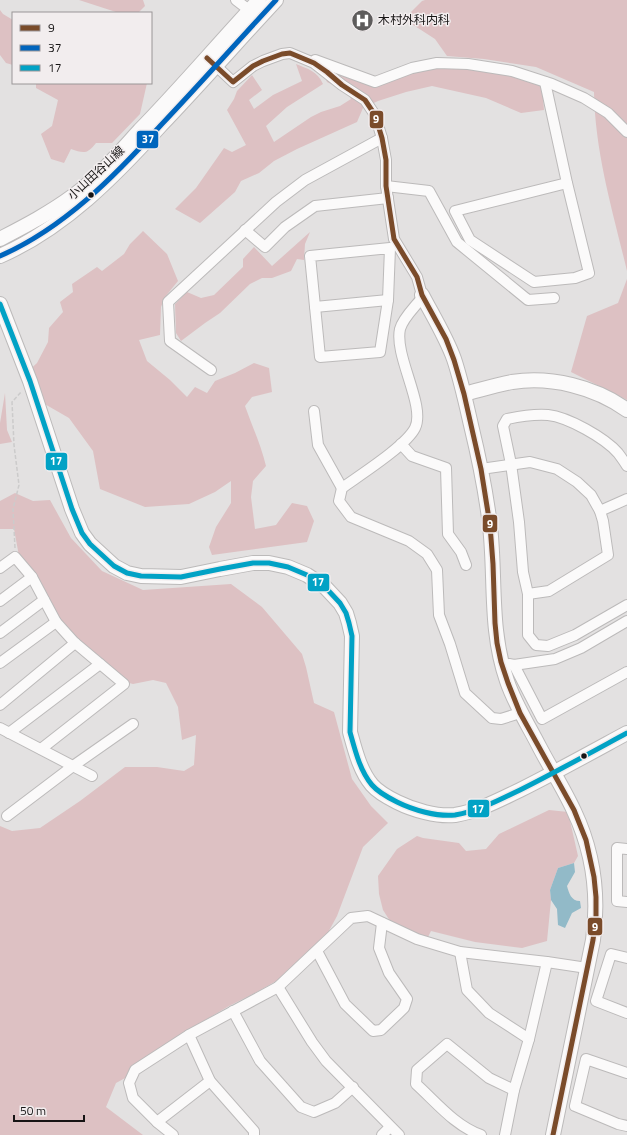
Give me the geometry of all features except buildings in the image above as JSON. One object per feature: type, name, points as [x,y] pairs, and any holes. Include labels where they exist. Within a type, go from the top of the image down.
[{"type":"street","points":[[236,0],[254,5]]},
{"type":"street","name":"小山田谷山線","points":[[0,239],[46,214],[74,195],[116,157],[211,62],[276,0]]},
{"type":"street","name":"小山田谷山線","points":[[0,256],[41,234],[78,207],[129,161],[200,84],[211,62],[254,5]]},
{"type":"street","points":[[211,62],[233,82],[253,66],[282,54],[290,53],[327,64],[375,82],[412,68],[437,63],[468,64],[512,71],[545,82],[584,98],[608,112],[627,132]]},
{"type":"street","points":[[290,53],[314,63],[342,85],[365,100],[375,115],[382,138],[386,160],[386,186],[392,243],[388,300],[380,352],[320,357],[310,256],[392,243]]},
{"type":"street","points":[[545,82],[589,273],[575,278],[534,282],[470,240],[455,211],[567,182]]},
{"type":"street","points":[[211,370],[170,341],[168,302],[276,202],[305,180],[382,138]]},
{"type":"street","points":[[386,186],[429,191],[457,242],[528,300],[554,298]]},
{"type":"street","points":[[245,230],[265,248],[285,227],[315,206],[388,198]]},
{"type":"street","points":[[392,243],[417,277],[422,295],[446,339],[464,394],[481,469],[490,526],[497,643],[507,664],[542,719],[627,672]]},
{"type":"street","points":[[422,295],[421,299],[403,322],[400,330],[400,348],[418,414],[415,428],[401,444],[342,488],[339,501],[351,517],[409,541],[427,554],[437,570],[439,615],[450,644],[464,693],[492,718],[501,720],[520,712]]},
{"type":"street","points":[[315,307],[388,300]]},
{"type":"street","points":[[0,304],[30,381],[72,508],[82,533],[90,544],[114,566],[128,573],[141,576],[182,577],[253,563],[279,564],[316,580],[325,586],[340,602],[346,613],[352,636],[350,732],[360,762],[372,786],[388,797],[409,808],[428,813],[454,815],[478,810],[553,773],[627,732]]},
{"type":"street","points":[[464,394],[490,386],[513,382],[553,381],[594,392],[613,400],[627,410]]},
{"type":"street","points":[[314,411],[318,445],[342,488]]},
{"type":"street","points":[[627,466],[617,452],[600,439],[574,423],[548,415],[529,415],[507,419],[503,426],[511,464],[519,522],[523,572],[528,594],[528,635],[536,645],[548,646],[575,635],[627,606]]},
{"type":"street","points":[[401,444],[412,456],[446,468],[448,534],[461,552],[466,565]]},
{"type":"street","points":[[481,469],[530,462],[557,469],[578,482],[591,495],[600,511],[608,555],[549,590],[528,594]]},
{"type":"street","points":[[600,511],[627,499]]},
{"type":"street","points":[[0,568],[15,557],[32,577],[56,622],[75,643],[124,684],[41,749]]},
{"type":"street","points":[[0,601],[32,577]]},
{"type":"street","points":[[0,633],[44,600]]},
{"type":"street","points":[[507,664],[555,659],[581,648],[627,621]]},
{"type":"street","points":[[0,663],[56,622]]},
{"type":"street","points":[[0,705],[75,643]]},
{"type":"street","points":[[92,776],[4,730],[100,664]]},
{"type":"street","points":[[507,664],[508,683],[520,712],[574,810],[580,824],[586,840],[594,877],[596,918],[593,940],[553,1135]]},
{"type":"street","points":[[7,816],[73,766],[133,724]]},
{"type":"street","points":[[627,849],[617,848],[617,901],[627,902]]},
{"type":"street","points":[[173,1135],[157,1122],[133,1098],[129,1083],[135,1070],[189,1035],[278,987],[352,918],[368,916],[417,939],[460,952],[587,968]]},
{"type":"street","points":[[317,951],[345,1004],[373,1031],[381,1030],[404,1008],[407,999],[389,973],[379,948],[382,923]]},
{"type":"street","points":[[460,952],[467,990],[489,1013],[529,1039]]},
{"type":"street","points":[[627,958],[611,954],[596,1001],[627,1013]]},
{"type":"street","points":[[505,1135],[514,1090],[529,1039],[547,962]]},
{"type":"street","points":[[278,987],[326,1060],[399,1135]]},
{"type":"street","points":[[233,1011],[260,1060],[301,1107],[314,1112],[335,1103],[353,1087]]},
{"type":"street","points":[[189,1035],[210,1081],[254,1131],[254,1135]]},
{"type":"street","points":[[481,1135],[471,1131],[454,1120],[416,1084],[417,1070],[447,1044],[489,1078],[514,1090]]},
{"type":"street","points":[[627,1073],[586,1059],[575,1106],[618,1124],[627,1126]]},
{"type":"street","points":[[157,1122],[210,1081]]},
{"type":"street","points":[[382,1135],[390,1126]]},
{"type":"path","points":[[15,557],[13,509],[19,485],[14,445],[12,402],[30,381]]},
{"type":"shaded area","points":[[79,0],[143,0],[145,6],[139,12],[116,12]]},
{"type":"shaded area","points":[[627,0],[627,271],[601,160],[595,115],[594,92],[536,67],[484,59],[447,56],[435,39],[404,19],[422,1]]},
{"type":"shaded area","points":[[0,10],[3,14],[12,19],[12,65],[6,63],[0,55]]},
{"type":"shaded area","points":[[430,59],[473,68],[522,72],[542,84],[544,110],[521,113],[486,98],[432,86],[406,92],[378,101],[363,108],[357,122],[297,149],[274,161],[259,173],[241,181],[235,192],[200,223],[175,209],[196,188],[224,148],[232,152],[246,145],[227,110],[237,91],[252,75],[262,90],[249,100],[254,109],[273,95],[302,81],[296,64],[315,73],[323,84],[287,107],[266,126],[274,142],[311,117],[340,106],[351,99],[347,92],[327,82],[321,67],[377,86],[409,73]]},
{"type":"shaded area","points":[[36,84],[147,84],[140,114],[112,143],[96,143],[90,150],[85,152],[71,149],[64,163],[51,159],[41,134],[52,126],[58,100],[36,88]]},
{"type":"shaded area","points":[[143,231],[167,254],[178,281],[165,297],[161,307],[160,335],[139,340],[147,361],[170,380],[187,397],[195,387],[207,393],[215,381],[254,363],[269,368],[272,392],[252,397],[245,406],[266,466],[253,481],[251,497],[255,529],[276,525],[292,503],[307,506],[314,521],[307,542],[212,555],[209,547],[216,527],[231,503],[231,481],[215,492],[189,504],[145,507],[100,489],[93,451],[69,418],[29,395],[22,377],[37,363],[48,342],[49,328],[63,312],[60,302],[73,292],[72,284],[97,267],[102,271],[124,254],[130,244]]},
{"type":"shaded area","points":[[310,232],[305,244],[304,260],[297,259],[291,271],[272,278],[262,278],[250,284],[220,313],[181,341],[176,333],[175,304],[187,292],[201,298],[214,295],[243,267],[243,259],[254,247],[272,266]]},
{"type":"shaded area","points":[[627,279],[627,400],[571,372],[587,316],[618,303]]},
{"type":"shaded area","points":[[5,393],[7,430],[12,442],[0,444],[0,423]]},
{"type":"shaded area","points":[[15,493],[33,501],[50,500],[71,538],[102,571],[143,590],[231,584],[262,607],[302,654],[314,703],[334,712],[352,779],[371,806],[388,823],[363,847],[337,916],[324,940],[294,971],[229,1006],[185,1032],[138,1071],[116,1083],[106,1107],[143,1135],[0,1135],[0,826],[12,831],[40,828],[80,801],[125,767],[157,767],[184,771],[194,765],[196,735],[182,740],[178,707],[166,683],[153,680],[133,684],[118,680],[103,666],[98,655],[86,653],[59,622],[53,605],[33,583],[19,556],[14,529],[0,529],[0,501]]},
{"type":"shaded area","points":[[549,810],[568,812],[578,856],[574,863],[558,868],[550,890],[551,900],[547,941],[522,948],[475,942],[431,931],[427,939],[392,924],[383,910],[379,894],[378,876],[397,849],[417,836],[459,843],[466,851],[486,849],[499,834]]},
{"type":"water","points":[[574,863],[575,872],[567,886],[572,898],[580,901],[581,908],[572,913],[565,928],[558,925],[557,909],[551,900],[550,890],[558,868]]},
{"type":"transit line","name":"37","points":[[0,256],[46,231],[67,216],[107,181],[144,144],[276,0]]},
{"type":"transit line","name":"9","points":[[207,58],[233,82],[253,66],[282,54],[290,53],[314,63],[342,85],[365,100],[375,115],[382,138],[386,160],[386,186],[394,239],[417,277],[422,295],[446,339],[454,360],[464,394],[481,469],[490,525],[495,623],[501,662],[520,713],[574,810],[586,840],[594,877],[596,918],[593,940],[553,1135]]},
{"type":"transit line","name":"17","points":[[0,304],[30,381],[72,509],[82,533],[90,544],[114,566],[127,573],[141,576],[181,577],[253,563],[269,563],[288,567],[307,575],[325,587],[340,603],[346,613],[352,636],[350,732],[358,760],[364,773],[374,788],[403,805],[425,812],[441,815],[455,815],[489,805],[627,733]]},
{"type":"place","name":"木村外科内科","points":[[362,20]]}]
